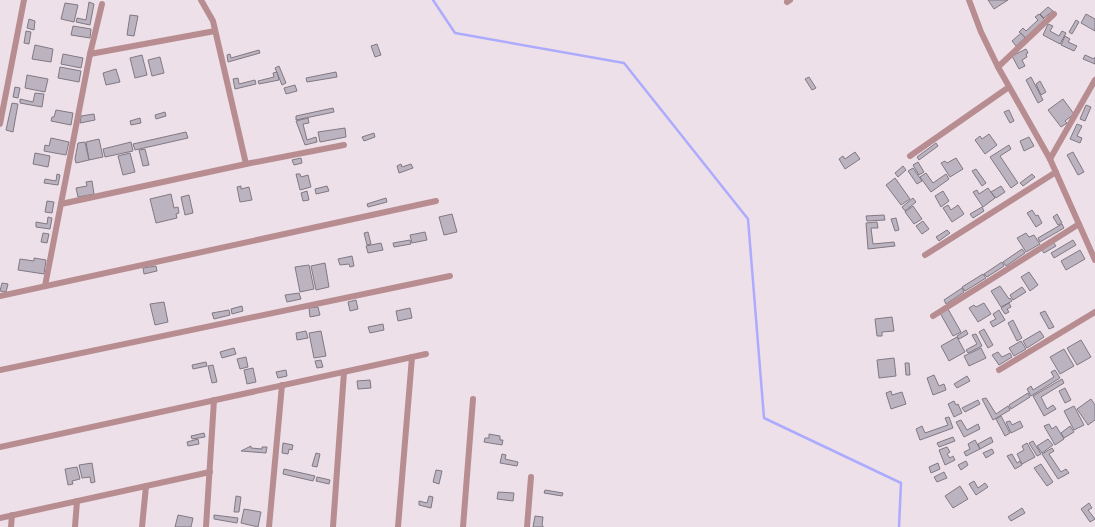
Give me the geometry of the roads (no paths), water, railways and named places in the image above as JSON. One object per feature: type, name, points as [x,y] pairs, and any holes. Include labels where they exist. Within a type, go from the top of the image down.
[{"type":"street","points":[[0,124],[24,0]]},
{"type":"street","points":[[201,0],[213,21],[246,164]]},
{"type":"street","points":[[970,0],[981,32],[998,67],[1050,159],[1095,260]]},
{"type":"street","points":[[45,286],[90,54],[102,4]]},
{"type":"street","points":[[998,67],[1054,14]]},
{"type":"street","points":[[90,54],[215,31]]},
{"type":"street","points":[[1050,159],[1095,80]]},
{"type":"street","points":[[910,156],[1009,87]]},
{"type":"street","points":[[61,204],[246,164],[344,145]]},
{"type":"street","points":[[925,255],[1056,172]]},
{"type":"street","points":[[0,296],[436,201]]},
{"type":"street","points":[[933,316],[1079,224]]},
{"type":"street","points":[[0,370],[450,276]]},
{"type":"street","points":[[1000,370],[1095,312]]},
{"type":"street","points":[[0,447],[426,354]]},
{"type":"street","points":[[398,527],[412,357]]},
{"type":"street","points":[[333,527],[344,372]]},
{"type":"street","points":[[269,527],[282,385]]},
{"type":"street","points":[[463,527],[473,399]]},
{"type":"street","points":[[206,527],[214,400]]},
{"type":"street","points":[[0,518],[210,472]]},
{"type":"street","points":[[527,527],[531,477]]},
{"type":"street","points":[[142,527],[146,486]]},
{"type":"street","points":[[75,527],[77,501]]},
{"type":"street","points":[[11,527],[12,515]]},
{"type":"waterway","points":[[433,0],[455,33],[624,63],[748,219],[764,418],[901,483],[899,527]]}]
